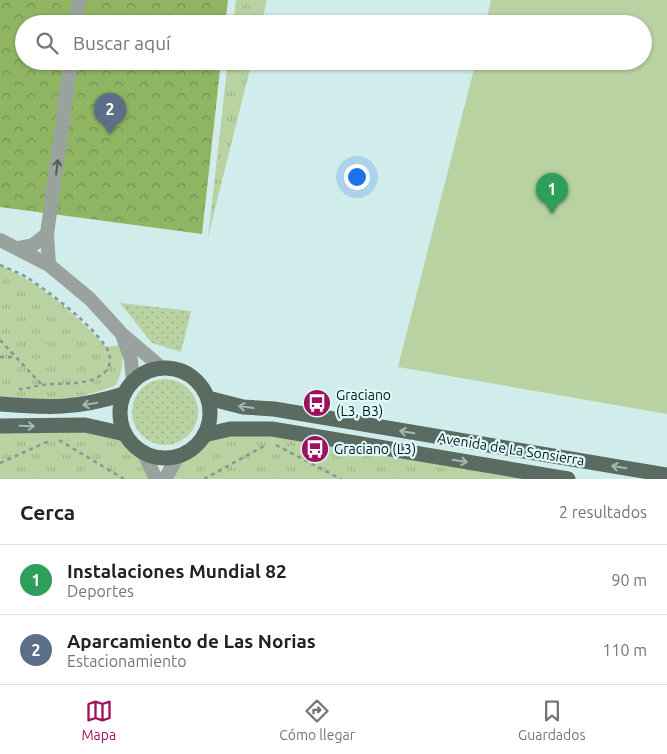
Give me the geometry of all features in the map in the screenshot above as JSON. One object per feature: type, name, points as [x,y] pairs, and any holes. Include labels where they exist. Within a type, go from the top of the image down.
[{"type":"main road","points":[[0,404],[54,408],[94,404],[129,388],[146,373],[162,368],[172,369],[190,375],[204,389],[208,398],[210,417],[204,435],[193,448],[178,456],[167,458],[144,453],[133,445],[125,434],[121,414],[129,388]]},
{"type":"main road","name":"Avenida de La Sonsierra","points":[[208,398],[243,407],[274,410],[667,475]]},
{"type":"main road","points":[[0,426],[85,425],[125,434]]},
{"type":"main road","name":"Avenida de La Sonsierra","points":[[204,435],[230,429],[272,429],[568,479]]},
{"type":"street","points":[[77,15],[79,0]]},
{"type":"street","points":[[49,266],[47,234],[70,70]]},
{"type":"street","points":[[18,248],[33,244],[47,234]]},
{"type":"street","points":[[0,240],[49,266],[90,299],[122,334],[162,368]]},
{"type":"street","points":[[122,334],[131,360],[129,388]]},
{"type":"street","points":[[144,453],[156,479]]},
{"type":"street","points":[[165,479],[178,456]]},
{"type":"path","points":[[0,265],[26,277],[57,301],[85,325],[110,355],[110,363],[106,371],[96,378],[16,390]]},
{"type":"path","points":[[0,340],[42,385]]},
{"type":"path","points":[[0,357],[14,357]]},
{"type":"path","points":[[0,463],[55,438],[124,479]]},
{"type":"path","points":[[204,479],[271,442],[341,479]]},
{"type":"green space","points":[[0,0],[228,0],[226,15],[15,15],[15,70],[220,70],[202,234],[0,207]]},
{"type":"green space","points":[[236,0],[267,0],[263,15],[234,15]]},
{"type":"green space","points":[[491,0],[667,0],[667,414],[398,367],[474,70],[652,70],[652,15],[487,15]]},
{"type":"green space","points":[[227,70],[250,70],[208,237]]},
{"type":"green space","points":[[0,265],[30,281],[57,301],[106,347],[120,345],[122,365],[116,385],[74,397],[0,404]]},
{"type":"green space","points":[[120,303],[191,311],[181,352],[152,343]]},
{"type":"green space","points":[[158,379],[172,379],[184,384],[193,393],[198,405],[196,425],[189,436],[172,445],[158,445],[146,440],[137,431],[132,419],[132,405],[137,393],[146,384]]},
{"type":"green space","points":[[0,426],[125,434],[144,453],[156,479],[0,479]]},
{"type":"green space","points":[[230,429],[568,479],[165,479],[178,456],[193,448],[204,435]]},
{"type":"place","name":"Aparcamiento de Las Norias","points":[[110,134]]},
{"type":"place","name":"Instalaciones Mundial 82","points":[[552,214]]},
{"type":"place","name":"Graciano (L3, B3)","points":[[317,403]]},
{"type":"place","name":"Graciano (L3)","points":[[315,449]]}]
